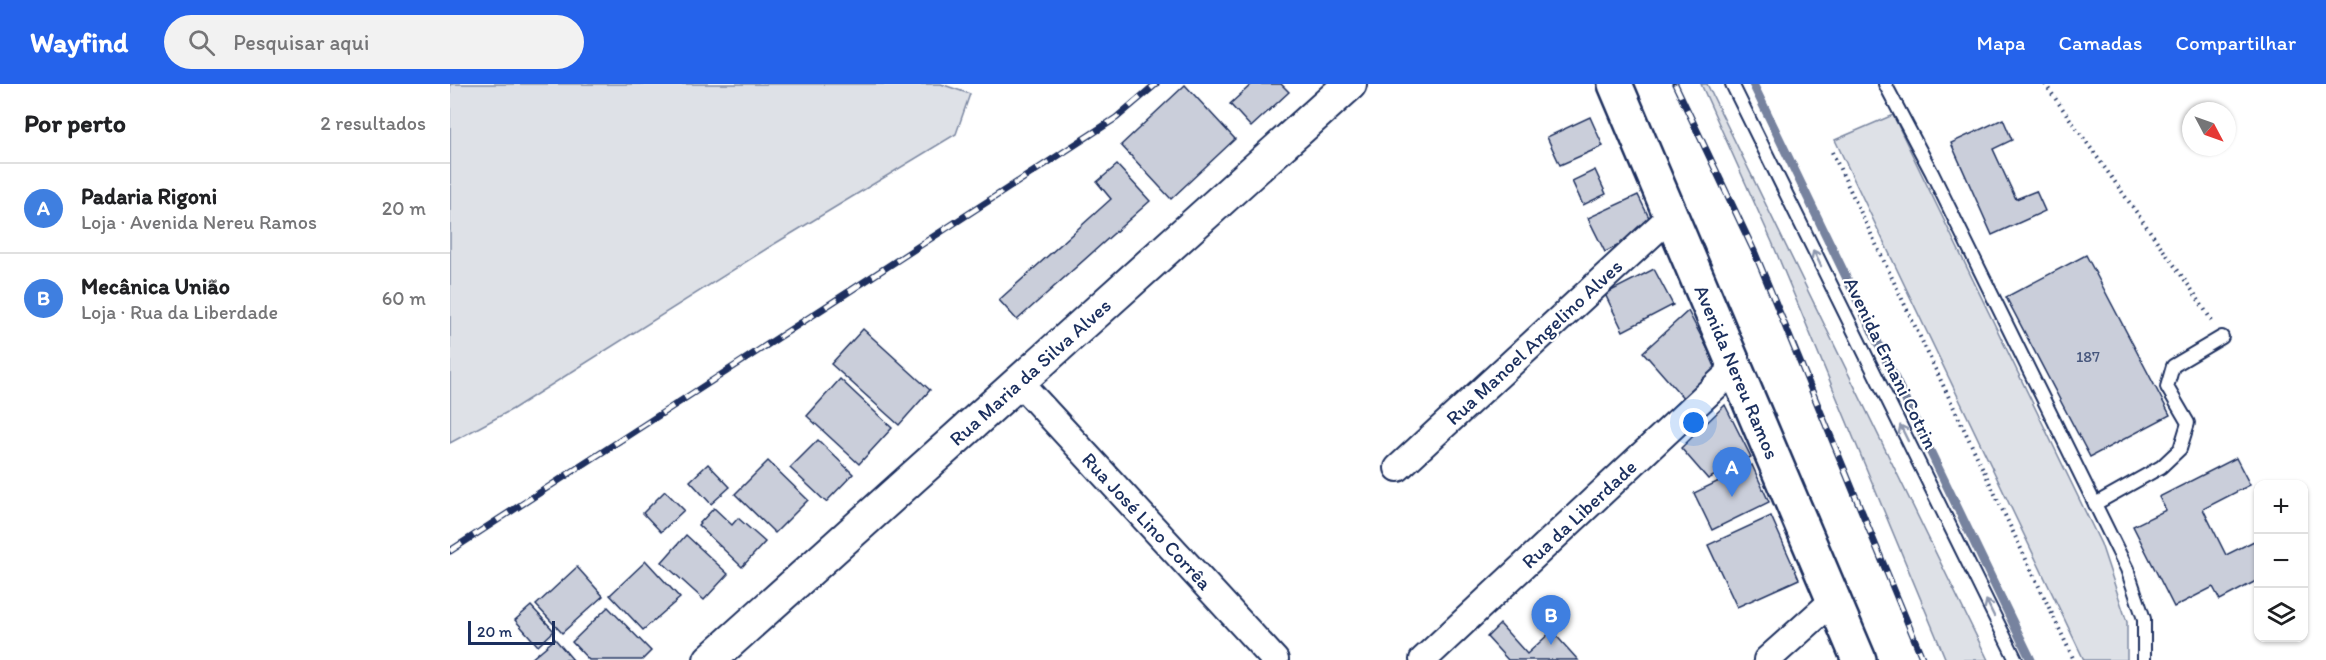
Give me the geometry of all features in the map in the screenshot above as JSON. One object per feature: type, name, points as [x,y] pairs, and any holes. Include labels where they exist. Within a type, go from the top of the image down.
[{"type":"main road","name":"Avenida Nereu Ramos","points":[[1616,84],[1859,660]]},
{"type":"street","name":"Rua Maria da Silva Alves","points":[[710,660],[1350,84]]},
{"type":"street","name":"Rua Manoel Angelino Alves","points":[[1398,468],[1671,216]]},
{"type":"street","name":"Rua da Liberdade","points":[[1423,660],[1735,368]]},
{"type":"street","name":"Rua José Lino Corrêa","points":[[1019,382],[1275,660]]},
{"type":"street","points":[[1767,660],[1834,600]]},
{"type":"lane","name":"Avenida Ernani Cotrin","points":[[1732,84],[2016,660]]},
{"type":"lane","points":[[1885,84],[1932,173],[2127,569],[2144,619],[2144,660]]},
{"type":"lane","points":[[2095,504],[2161,467],[2180,449],[2188,423],[2167,387],[2173,366],[2222,337]]},
{"type":"path","points":[[2045,84],[2194,293],[2222,337]]},
{"type":"path","points":[[1832,152],[2074,660]]},
{"type":"shaded area","points":[[450,84],[941,84],[970,94],[956,134],[771,246],[513,409],[450,443]]},
{"type":"shaded area","points":[[1701,84],[1707,84],[1988,660],[1946,660],[1772,242]]},
{"type":"shaded area","points":[[1893,115],[2101,544],[2127,622],[2127,660],[2084,660],[1835,140]]},
{"type":"building","points":[[1252,84],[1281,84],[1289,92],[1251,127],[1230,104]]},
{"type":"building","points":[[1185,85],[1235,139],[1171,199],[1121,145]]},
{"type":"building","points":[[1590,117],[1603,146],[1560,165],[1547,137]]},
{"type":"building","points":[[2003,119],[2012,140],[1993,149],[2016,199],[2036,191],[2045,211],[1992,235],[1951,143]]},
{"type":"building","points":[[1117,165],[1150,201],[1017,320],[999,300],[1111,199],[1097,182]]},
{"type":"building","points":[[1595,170],[1606,194],[1583,205],[1572,181]]},
{"type":"building","points":[[1638,195],[1654,228],[1605,252],[1588,218]]},
{"type":"building","points":[[2086,255],[2170,415],[2090,457],[2006,297]]},
{"type":"building","points":[[1654,269],[1673,305],[1623,331],[1605,294]]},
{"type":"building","points":[[1688,311],[1718,369],[1686,401],[1643,352]]},
{"type":"building","points":[[863,329],[930,390],[899,425],[831,364]]},
{"type":"building","points":[[840,379],[892,428],[859,464],[807,416]]},
{"type":"building","points":[[1725,405],[1751,457],[1708,479],[1681,448]]},
{"type":"building","points":[[818,440],[853,474],[826,502],[790,468]]},
{"type":"building","points":[[2236,458],[2250,485],[2203,509],[2226,555],[2254,541],[2254,582],[2220,600],[2213,587],[2174,607],[2133,526],[2166,510],[2159,497]]},
{"type":"building","points":[[768,461],[808,500],[775,533],[735,494]]},
{"type":"building","points":[[708,464],[730,487],[711,504],[690,481]]},
{"type":"building","points":[[1752,465],[1769,502],[1712,530],[1694,493]]},
{"type":"building","points":[[665,491],[684,510],[661,532],[643,513]]},
{"type":"building","points":[[714,508],[732,525],[738,518],[765,542],[742,567],[698,525]]},
{"type":"building","points":[[1771,516],[1799,579],[1737,607],[1708,545]]},
{"type":"building","points":[[686,535],[728,574],[704,600],[662,562]]},
{"type":"building","points":[[646,561],[680,598],[643,630],[610,595]]},
{"type":"building","points":[[577,567],[603,596],[562,633],[536,605]]},
{"type":"building","points":[[531,606],[554,631],[538,646],[515,620]]},
{"type":"building","points":[[608,607],[651,651],[642,660],[589,660],[572,642]]},
{"type":"building","points":[[1500,624],[1527,654],[1552,631],[1578,660],[1508,660],[1487,637]]},
{"type":"building","points":[[555,639],[573,660],[530,660]]},
{"type":"waterway","points":[[1753,84],[2031,660]]},
{"type":"railway","points":[[450,551],[1116,118],[1156,84]]},
{"type":"railway","points":[[1675,84],[1755,253],[1923,660]]},
{"type":"place","name":"Padaria Rigoni","points":[[1732,497]]},
{"type":"place","name":"Mecânica União","points":[[1551,645]]}]
